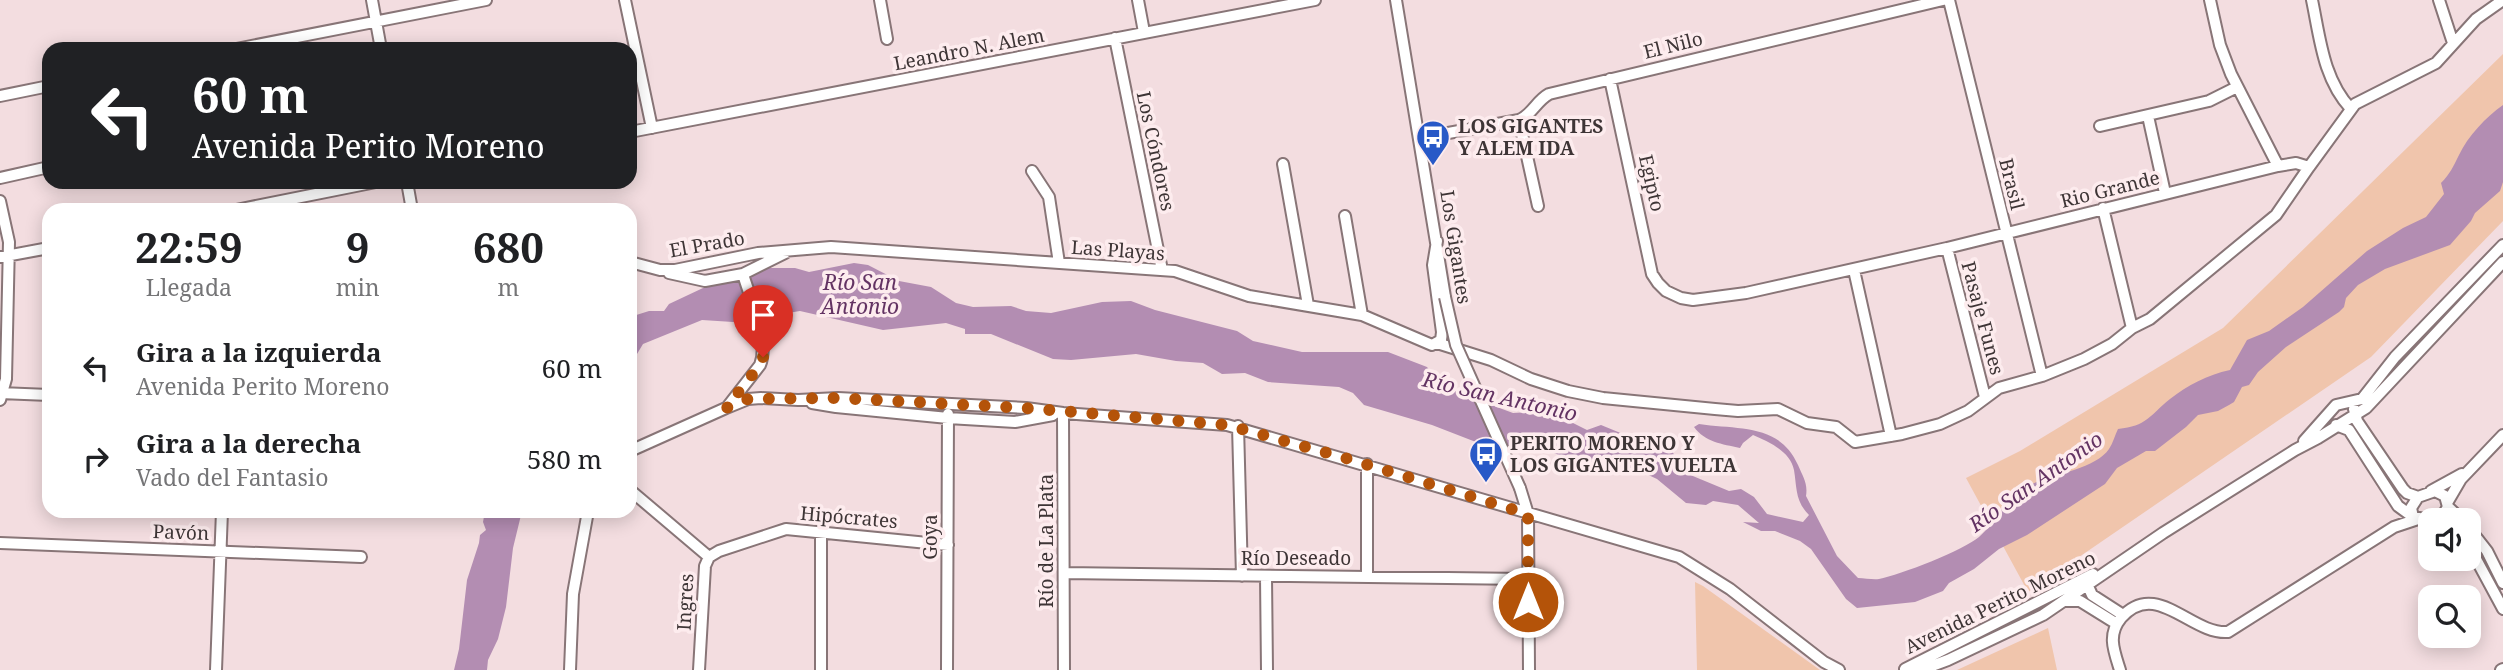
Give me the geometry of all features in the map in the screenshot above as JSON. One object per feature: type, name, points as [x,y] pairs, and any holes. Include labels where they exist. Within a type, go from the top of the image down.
[{"type":"street","points":[[372,0],[380,42]]},
{"type":"street","points":[[271,42],[486,0]]},
{"type":"street","points":[[625,0],[634,42]]},
{"type":"street","points":[[880,0],[887,39]]},
{"type":"street","points":[[1138,0],[1144,32]]},
{"type":"street","name":"Leandro N. Alem","points":[[637,131],[1315,0]]},
{"type":"street","name":"Los Gigantes","points":[[1396,0],[1445,297],[1456,345],[1520,488],[1528,514],[1529,670]]},
{"type":"street","name":"El Nilo","points":[[1518,120],[1531,113],[1543,97],[1549,94],[1944,0]]},
{"type":"street","name":"Brasil","points":[[1949,0],[2042,376]]},
{"type":"street","points":[[2210,0],[2221,45],[2237,87],[2278,166]]},
{"type":"street","points":[[2312,0],[2330,79],[2340,97],[2351,109]]},
{"type":"street","points":[[2439,0],[2453,43]]},
{"type":"street","points":[[2309,167],[2355,104],[2436,63],[2476,19],[2502,0]]},
{"type":"street","name":"Los Cóndores","points":[[1115,38],[1162,270]]},
{"type":"street","points":[[637,57],[652,128]]},
{"type":"street","name":"Egipto","points":[[1610,79],[1653,274],[1666,291]]},
{"type":"street","points":[[0,96],[42,87]]},
{"type":"street","points":[[2100,126],[2209,101],[2237,87]]},
{"type":"street","points":[[2148,116],[2165,193]]},
{"type":"street","points":[[1420,138],[1518,120],[1538,206]]},
{"type":"street","name":"Rio Grande","points":[[1666,291],[1693,300],[1746,293],[1947,248],[2278,166],[2296,163],[2309,167]]},
{"type":"street","points":[[1283,164],[1308,305]]},
{"type":"street","name":"Las Playas","points":[[791,251],[831,247],[1175,271],[1250,296],[1362,315],[1435,344],[1491,360],[1531,379],[1568,391],[1603,398],[1738,411],[1779,409],[1807,423],[1836,427],[1855,442],[1940,424],[1968,411],[1999,388],[2042,376],[2112,344],[2161,310],[2268,222],[2286,202],[2309,167]]},
{"type":"street","points":[[0,178],[42,169]]},
{"type":"street","points":[[1032,171],[1049,197],[1059,263]]},
{"type":"street","points":[[271,203],[341,189]]},
{"type":"street","points":[[0,201],[9,242],[4,256],[6,379],[1,396],[42,395]]},
{"type":"street","points":[[2103,208],[2132,328]]},
{"type":"street","points":[[1345,216],[1362,315]]},
{"type":"street","points":[[1435,344],[1441,340],[1442,332],[1433,265],[1437,240]]},
{"type":"street","name":"Avenida Perito Moreno","points":[[2295,450],[2336,405],[2362,398],[2388,365],[2503,245]]},
{"type":"street","name":"Pasaje Funes","points":[[1947,248],[1985,397]]},
{"type":"street","points":[[4,256],[42,249]]},
{"type":"street","points":[[660,270],[705,281],[743,274],[791,251]]},
{"type":"street","name":"El Prado","points":[[637,264],[660,270],[684,269],[736,256],[791,251]]},
{"type":"street","name":"Avenida Perito Moreno","points":[[1909,670],[1924,669],[1948,660],[2034,620],[2112,566],[2355,415],[2372,403],[2503,262]]},
{"type":"street","points":[[1854,270],[1891,436]]},
{"type":"street","points":[[726,408],[760,365],[763,357],[763,343],[743,274]]},
{"type":"street","points":[[637,449],[748,399],[838,398],[1026,408],[1238,426],[1679,557],[1730,589],[1824,662],[1839,670]]},
{"type":"street","points":[[798,400],[836,407],[1015,422],[1063,412]]},
{"type":"street","points":[[2346,403],[2352,407],[2406,493],[2418,497],[2471,468]]},
{"type":"street","name":"Goya","points":[[947,670],[948,404]]},
{"type":"street","name":"Río de La Plata","points":[[1063,412],[1064,670]]},
{"type":"street","points":[[2329,414],[2329,421],[2349,430],[2398,506],[2418,516]]},
{"type":"street","points":[[1238,426],[1242,576]]},
{"type":"street","points":[[2446,508],[2471,468],[2503,435]]},
{"type":"street","points":[[1367,464],[1367,576]]},
{"type":"street","points":[[2431,491],[2445,496],[2451,508]]},
{"type":"street","name":"Ingres","points":[[637,495],[709,557],[705,566],[699,670]]},
{"type":"street","points":[[2120,670],[2111,640],[2120,620],[2144,605],[2168,607],[2213,632],[2228,632],[2394,527],[2412,514],[2418,497]]},
{"type":"street","points":[[216,670],[222,518]]},
{"type":"street","points":[[570,670],[573,594],[587,518]]},
{"type":"street","name":"Hipócrates","points":[[709,557],[778,530],[948,545]]},
{"type":"street","points":[[821,532],[821,670]]},
{"type":"street","name":"Pavón","points":[[0,543],[361,557]]},
{"type":"street","points":[[2481,543],[2503,583]]},
{"type":"street","name":"Avenida Perito Moreno","points":[[1903,670],[2112,566]]},
{"type":"street","points":[[2481,568],[2503,609]]},
{"type":"street","name":"Río Deseado","points":[[1064,573],[1528,579]]},
{"type":"street","points":[[1266,577],[1267,670]]},
{"type":"street","points":[[2087,584],[2092,595],[2120,620]]},
{"type":"street","points":[[2064,601],[2080,601],[2120,620]]},
{"type":"shaded area","points":[[2503,54],[2503,221],[2371,357],[2028,592],[1966,478],[2020,451],[2223,328]]},
{"type":"shaded area","points":[[1695,582],[1703,586],[1820,670],[1697,670]]},
{"type":"shaded area","points":[[2048,628],[2057,670],[1957,670]]},
{"type":"water","name":"Río San Antonio","points":[[2503,105],[2503,182],[2500,191],[2475,213],[2450,245],[2385,269],[2358,285],[2346,298],[2344,307],[2339,312],[2286,347],[2258,372],[2249,385],[2242,387],[2234,402],[2218,411],[2198,415],[2155,451],[2146,451],[2117,468],[2105,484],[2027,535],[1999,549],[1974,569],[1949,583],[1943,591],[1915,602],[1857,608],[1846,599],[1811,549],[1800,541],[1775,531],[1761,531],[1743,522],[1759,523],[1738,505],[1713,501],[1706,505],[1686,503],[1657,479],[1614,465],[1591,466],[1551,452],[1481,444],[1432,425],[1364,405],[1353,393],[1339,387],[1268,382],[1245,373],[1222,374],[1203,363],[1136,354],[1053,359],[991,334],[965,334],[965,329],[946,323],[883,330],[800,311],[733,322],[702,320],[643,344],[637,354],[637,315],[664,311],[669,304],[703,288],[765,268],[795,268],[809,272],[854,263],[868,265],[899,281],[931,287],[956,303],[973,307],[1011,306],[1026,311],[1051,313],[1102,302],[1131,301],[1155,310],[1237,331],[1253,341],[1302,352],[1388,352],[1427,367],[1437,380],[1459,393],[1513,413],[1532,412],[1567,420],[1587,430],[1601,425],[1645,443],[1671,450],[1688,474],[1729,491],[1741,489],[1754,497],[1767,514],[1803,522],[1809,515],[1799,499],[1792,463],[1783,452],[1753,435],[1740,448],[1720,444],[1703,436],[1694,427],[1699,424],[1769,435],[1790,451],[1798,465],[1806,484],[1806,496],[1837,556],[1858,578],[1879,579],[1931,561],[1971,542],[1985,531],[2022,489],[2092,463],[2109,449],[2118,429],[2142,423],[2191,385],[2230,370],[2247,340],[2269,331],[2303,307],[2367,251],[2426,217],[2444,194],[2441,183],[2467,141],[2484,121]]},
{"type":"water","points":[[484,518],[520,518],[513,548],[506,607],[487,670],[454,670],[467,580],[480,535],[486,530]]},
{"type":"place","name":"LOS GIGANTES Y ALEM IDA","points":[[1433,167]]},
{"type":"place","name":"PERITO MORENO Y LOS GIGANTES VUELTA","points":[[1486,484]]},
{"type":"route","points":[[763,357],[760,365],[726,408],[748,399],[838,398],[1026,408],[1238,426],[1528,514],[1528,602]]}]
